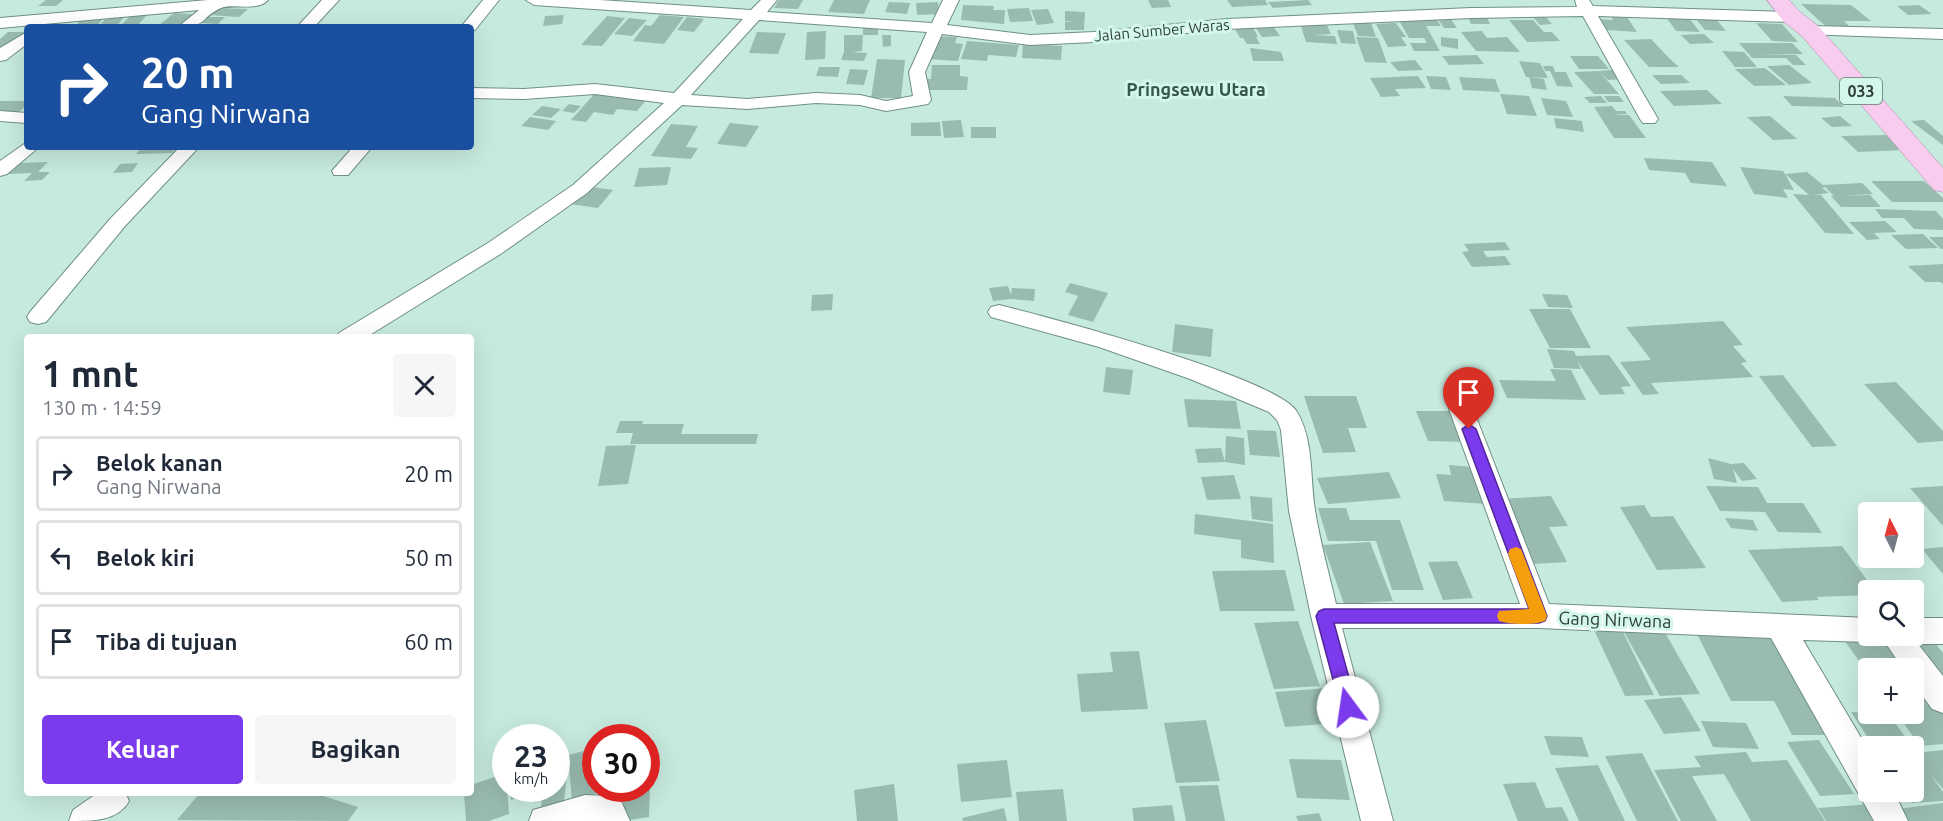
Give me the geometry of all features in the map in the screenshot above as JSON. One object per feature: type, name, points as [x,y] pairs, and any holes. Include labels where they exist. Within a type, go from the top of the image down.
[{"type":"main road","name":"033","points":[[1793,16],[1943,184]]},
{"type":"street","points":[[44,24],[79,0]]},
{"type":"street","points":[[0,23],[55,16],[260,0]]},
{"type":"street","points":[[308,24],[331,0]]},
{"type":"street","points":[[471,24],[491,0]]},
{"type":"street","name":"Jalan Sumber Waras","points":[[534,0],[672,4],[755,16],[936,28],[1030,40],[1094,37],[1227,24],[1344,18],[1466,7],[1585,5],[1793,16],[1943,34]]},
{"type":"street","points":[[354,334],[495,248],[580,189],[678,99],[769,0]]},
{"type":"street","points":[[474,93],[524,94],[595,89],[678,99],[747,104],[816,98],[860,100],[886,106],[910,104],[922,100],[917,72],[921,57],[951,0]]},
{"type":"street","points":[[1337,0],[1344,18]]},
{"type":"street","points":[[190,24],[217,3]]},
{"type":"street","points":[[1585,5],[1649,119]]},
{"type":"street","points":[[0,56],[24,39]]},
{"type":"street","points":[[0,116],[24,118]]},
{"type":"street","points":[[0,170],[26,150]]},
{"type":"street","points":[[38,317],[118,222],[187,150]]},
{"type":"street","points":[[341,171],[360,150]]},
{"type":"street","points":[[999,312],[1106,341],[1198,373],[1277,406],[1287,415],[1293,430],[1302,511],[1324,616],[1377,821]]},
{"type":"street","points":[[1461,409],[1539,616]]},
{"type":"street","name":"Gang Nirwana","points":[[1324,616],[1539,616],[1858,629]]},
{"type":"street","points":[[1779,625],[1858,762]]},
{"type":"street","points":[[1924,631],[1943,631]]},
{"type":"street","points":[[1902,646],[1943,699]]},
{"type":"street","points":[[85,821],[113,801]]},
{"type":"street","points":[[1882,802],[1892,821]]},
{"type":"street","points":[[545,821],[579,811],[597,810],[610,812],[614,821]]},
{"type":"building","points":[[46,0],[63,0],[56,6],[38,6]]},
{"type":"building","points":[[779,0],[803,0],[798,9],[774,8]]},
{"type":"building","points":[[834,0],[870,0],[864,14],[828,12]]},
{"type":"building","points":[[1148,0],[1168,0],[1171,7],[1152,8]]},
{"type":"building","points":[[1227,0],[1265,0],[1268,5],[1232,7]]},
{"type":"building","points":[[1308,0],[1312,5],[1273,8],[1268,2]]},
{"type":"building","points":[[889,2],[910,3],[907,14],[885,12]]},
{"type":"building","points":[[938,2],[939,14],[917,15],[916,3]]},
{"type":"building","points":[[1801,4],[1851,5],[1871,21],[1844,21],[1855,32],[1831,31]]},
{"type":"building","points":[[963,5],[994,6],[993,10],[1005,10],[1004,24],[961,20]]},
{"type":"building","points":[[1919,5],[1932,14],[1908,15],[1897,6]]},
{"type":"building","points":[[219,8],[248,9],[239,17],[210,15]]},
{"type":"building","points":[[1029,8],[1033,21],[1010,22],[1007,9]]},
{"type":"building","points":[[1048,9],[1054,23],[1037,25],[1031,10]]},
{"type":"building","points":[[1065,11],[1085,12],[1084,30],[1065,30],[1065,22],[1074,21],[1065,21]]},
{"type":"building","points":[[174,13],[194,14],[182,24],[160,24]]},
{"type":"building","points":[[1609,13],[1625,14],[1637,32],[1607,30],[1600,19],[1613,20]]},
{"type":"building","points":[[1467,14],[1486,15],[1490,24],[1471,24]]},
{"type":"building","points":[[147,15],[139,24],[122,24],[130,16]]},
{"type":"building","points":[[564,15],[562,24],[543,26],[545,16]]},
{"type":"building","points":[[660,15],[684,17],[664,44],[633,41],[645,25],[651,26]]},
{"type":"building","points":[[1435,15],[1448,15],[1457,28],[1444,28]]},
{"type":"building","points":[[105,16],[98,24],[77,24],[83,18]]},
{"type":"building","points":[[607,16],[625,18],[602,46],[581,45]]},
{"type":"building","points":[[124,17],[118,24],[101,24],[106,18]]},
{"type":"building","points":[[207,17],[225,17],[218,24],[200,23]]},
{"type":"building","points":[[687,17],[704,19],[694,32],[677,30]]},
{"type":"building","points":[[1397,17],[1435,17],[1441,26],[1426,26],[1440,51],[1414,51],[1410,43],[1427,43],[1424,38],[1409,38]]},
{"type":"building","points":[[1533,17],[1546,17],[1552,24],[1540,25]]},
{"type":"building","points":[[1666,17],[1689,18],[1700,32],[1676,31]]},
{"type":"building","points":[[629,18],[647,20],[632,36],[614,34]]},
{"type":"building","points":[[1695,18],[1716,19],[1726,31],[1705,30]]},
{"type":"building","points":[[1509,20],[1533,20],[1544,32],[1552,32],[1560,41],[1527,42]]},
{"type":"building","points":[[1271,23],[1280,36],[1262,37],[1253,24]]},
{"type":"building","points":[[1300,23],[1326,23],[1331,34],[1313,35],[1335,36],[1337,44],[1306,42]]},
{"type":"building","points":[[1353,23],[1371,23],[1376,37],[1358,36]]},
{"type":"building","points":[[1396,23],[1406,37],[1401,37],[1407,46],[1388,47],[1376,24]]},
{"type":"building","points":[[1756,23],[1782,24],[1798,42],[1772,41]]},
{"type":"building","points":[[1251,24],[1260,44],[1247,44],[1243,38],[1240,38],[1233,25]]},
{"type":"building","points":[[878,26],[878,35],[863,35],[863,27]]},
{"type":"building","points":[[1337,30],[1353,31],[1356,44],[1341,43]]},
{"type":"building","points":[[826,31],[825,59],[805,60],[807,32]]},
{"type":"building","points":[[1482,31],[1487,38],[1507,37],[1520,52],[1476,51],[1461,32]]},
{"type":"building","points":[[8,32],[24,32],[24,36],[10,48],[0,48],[0,39]]},
{"type":"building","points":[[757,32],[786,33],[778,54],[749,53]]},
{"type":"building","points":[[1704,34],[1714,43],[1690,44],[1681,35]]},
{"type":"building","points":[[844,35],[863,35],[862,51],[852,52],[867,53],[864,61],[841,60],[844,52]]},
{"type":"building","points":[[882,35],[891,35],[891,46],[883,47]]},
{"type":"building","points":[[935,36],[957,37],[955,43],[963,44],[958,61],[927,59]]},
{"type":"building","points":[[1356,37],[1378,38],[1387,63],[1365,62]]},
{"type":"building","points":[[1441,37],[1458,39],[1458,49],[1441,46]]},
{"type":"building","points":[[1651,39],[1679,67],[1649,67],[1624,40]]},
{"type":"building","points":[[967,41],[1019,45],[1016,57],[988,55],[987,61],[961,59]]},
{"type":"building","points":[[1739,43],[1792,43],[1803,54],[1757,55],[1796,55],[1806,65],[1793,65],[1786,58],[1752,58]]},
{"type":"building","points":[[1023,44],[1062,46],[1061,60],[1022,58]]},
{"type":"building","points":[[1250,48],[1281,52],[1284,61],[1253,61]]},
{"type":"building","points":[[1722,51],[1744,52],[1757,67],[1735,67]]},
{"type":"building","points":[[1477,55],[1484,64],[1449,65],[1442,56]]},
{"type":"building","points":[[1570,56],[1598,56],[1609,69],[1579,69]]},
{"type":"building","points":[[877,59],[905,60],[901,98],[871,98]]},
{"type":"building","points":[[1415,60],[1423,70],[1398,71],[1390,62]]},
{"type":"building","points":[[1519,61],[1540,63],[1548,78],[1526,77]]},
{"type":"building","points":[[932,65],[960,65],[960,76],[968,77],[967,90],[926,90],[927,79],[931,79]]},
{"type":"building","points":[[1789,65],[1812,83],[1789,85],[1767,66]]},
{"type":"building","points":[[1543,66],[1553,66],[1555,72],[1566,72],[1573,87],[1557,86],[1550,71],[1545,71]]},
{"type":"building","points":[[819,67],[840,67],[838,77],[816,76]]},
{"type":"building","points":[[1765,68],[1786,85],[1754,86],[1735,69]]},
{"type":"building","points":[[850,69],[868,70],[864,85],[846,84]]},
{"type":"building","points":[[1615,70],[1624,79],[1608,80],[1599,71]]},
{"type":"building","points":[[1599,71],[1619,94],[1594,94],[1574,72]]},
{"type":"building","points":[[1652,75],[1681,75],[1690,83],[1661,84]]},
{"type":"building","points":[[1418,76],[1426,88],[1395,89],[1400,96],[1381,97],[1370,78]]},
{"type":"building","points":[[1426,76],[1446,77],[1451,90],[1431,89]]},
{"type":"building","points":[[1459,77],[1495,79],[1500,92],[1463,90]]},
{"type":"building","points":[[1529,77],[1544,79],[1547,90],[1532,88]]},
{"type":"building","points":[[1707,90],[1722,104],[1674,106],[1660,91]]},
{"type":"building","points":[[595,93],[647,99],[637,111],[617,109],[613,115],[594,112],[586,122],[571,120]]},
{"type":"building","points":[[1500,94],[1529,96],[1537,116],[1507,114]]},
{"type":"building","points":[[1601,96],[1607,103],[1590,103],[1584,97]]},
{"type":"building","points":[[1604,96],[1619,96],[1624,102],[1608,102]]},
{"type":"building","points":[[1783,96],[1835,98],[1844,107],[1792,106]]},
{"type":"building","points":[[1541,98],[1566,101],[1573,117],[1547,115]]},
{"type":"building","points":[[0,101],[24,101],[24,108],[19,112],[0,112]]},
{"type":"building","points":[[569,104],[581,106],[574,113],[562,111]]},
{"type":"building","points":[[542,106],[561,109],[551,118],[532,115]]},
{"type":"building","points":[[1612,106],[1616,111],[1625,111],[1627,114],[1611,115],[1629,115],[1646,138],[1614,138],[1594,107]]},
{"type":"building","points":[[1770,116],[1797,139],[1773,140],[1747,117]]},
{"type":"building","points":[[1840,116],[1852,126],[1832,127],[1821,118]]},
{"type":"building","points":[[530,117],[556,121],[548,130],[521,126]]},
{"type":"building","points":[[1554,118],[1582,121],[1584,132],[1556,128]]},
{"type":"building","points":[[961,120],[964,137],[944,138],[942,121]]},
{"type":"building","points":[[1924,120],[1943,136],[1943,145],[1911,121]]},
{"type":"building","points":[[940,122],[941,136],[911,136],[911,123]]},
{"type":"building","points":[[730,123],[759,126],[746,147],[717,144]]},
{"type":"building","points":[[671,124],[698,126],[686,147],[698,148],[691,159],[651,156]]},
{"type":"building","points":[[971,127],[996,127],[996,138],[971,138]]},
{"type":"building","points":[[1887,135],[1905,150],[1858,152],[1841,136]]},
{"type":"building","points":[[139,150],[174,150],[172,153],[136,154]]},
{"type":"building","points":[[1644,158],[1712,162],[1727,186],[1691,183],[1685,173],[1649,170]]},
{"type":"building","points":[[48,162],[38,172],[50,172],[42,180],[24,181],[32,173],[8,174],[18,163]]},
{"type":"building","points":[[138,163],[132,172],[113,173],[120,164]]},
{"type":"building","points":[[671,167],[667,185],[634,187],[639,168]]},
{"type":"building","points":[[1740,167],[1783,171],[1794,190],[1783,189],[1788,198],[1754,194]]},
{"type":"building","points":[[1807,172],[1823,185],[1862,183],[1873,194],[1840,196],[1870,195],[1881,207],[1841,207],[1825,187],[1822,188],[1829,193],[1813,195],[1821,195],[1854,234],[1825,233],[1793,194],[1809,195],[1785,174]]},
{"type":"building","points":[[1871,181],[1924,181],[1943,198],[1943,202],[1892,202]]},
{"type":"building","points":[[586,186],[613,190],[598,208],[570,204]]},
{"type":"building","points":[[1875,209],[1936,211],[1943,219],[1943,230],[1914,229],[1904,218],[1882,218]]},
{"type":"building","points":[[1885,221],[1897,232],[1874,233],[1880,239],[1867,240],[1849,222]]},
{"type":"building","points":[[1923,234],[1938,248],[1906,249],[1891,235]]},
{"type":"building","points":[[1929,237],[1943,237],[1943,249],[1941,249]]},
{"type":"building","points":[[1505,242],[1510,250],[1483,251],[1487,257],[1505,256],[1511,265],[1472,267],[1462,252],[1469,251],[1464,244]]},
{"type":"building","points":[[1943,264],[1943,284],[1925,282],[1908,266]]},
{"type":"building","points":[[1070,283],[1108,293],[1093,322],[1068,315],[1078,296],[1065,292]]},
{"type":"building","points":[[1008,286],[1011,295],[1012,288],[1035,289],[1034,301],[1011,299],[993,301],[989,288]]},
{"type":"building","points":[[833,294],[832,310],[811,311],[812,295]]},
{"type":"building","points":[[1542,294],[1567,295],[1573,308],[1548,307]]},
{"type":"building","points":[[1529,309],[1570,309],[1591,348],[1550,348]]},
{"type":"building","points":[[1723,321],[1743,345],[1733,346],[1747,362],[1741,363],[1753,377],[1651,383],[1659,394],[1643,395],[1620,362],[1651,360],[1626,327]]},
{"type":"building","points":[[1175,324],[1213,329],[1211,357],[1172,352]]},
{"type":"building","points":[[1547,349],[1574,351],[1576,356],[1609,355],[1631,386],[1621,387],[1625,394],[1600,395],[1577,360],[1581,369],[1554,368]]},
{"type":"building","points":[[1106,367],[1133,370],[1130,395],[1103,392]]},
{"type":"building","points":[[1550,369],[1571,370],[1586,400],[1507,398],[1499,380],[1556,381]]},
{"type":"building","points":[[1783,375],[1837,446],[1812,447],[1759,376]]},
{"type":"building","points":[[1896,382],[1943,431],[1943,441],[1918,443],[1864,384]]},
{"type":"building","points":[[1304,396],[1356,396],[1367,428],[1348,428],[1356,452],[1323,453]]},
{"type":"building","points":[[1184,399],[1236,401],[1241,429],[1188,427]]},
{"type":"building","points":[[1416,411],[1456,411],[1468,442],[1428,441]]},
{"type":"building","points":[[620,421],[643,421],[642,424],[684,424],[681,434],[758,434],[756,444],[630,444],[633,433],[616,433]]},
{"type":"building","points":[[1247,430],[1276,431],[1280,457],[1250,455]]},
{"type":"building","points":[[1226,436],[1244,438],[1245,465],[1225,462]]},
{"type":"building","points":[[636,445],[628,484],[598,486],[606,446]]},
{"type":"building","points":[[1221,448],[1225,462],[1198,463],[1195,449]]},
{"type":"building","points":[[1708,458],[1731,464],[1744,463],[1757,479],[1742,481],[1733,469],[1737,483],[1714,479]]},
{"type":"building","points":[[1449,465],[1473,467],[1485,504],[1444,501],[1436,474],[1451,475]]},
{"type":"building","points":[[1389,472],[1401,498],[1328,504],[1317,478]]},
{"type":"building","points":[[1234,475],[1241,499],[1207,500],[1201,477]]},
{"type":"building","points":[[1706,486],[1758,487],[1767,503],[1803,503],[1822,533],[1778,532],[1765,512],[1720,511]]},
{"type":"building","points":[[1943,486],[1943,526],[1924,502],[1910,488]]},
{"type":"building","points":[[1250,496],[1272,498],[1273,522],[1252,519]]},
{"type":"building","points":[[1551,496],[1568,526],[1549,527],[1567,562],[1532,564],[1499,499]]},
{"type":"building","points":[[1644,505],[1651,517],[1673,516],[1706,568],[1657,570],[1620,507]]},
{"type":"building","points":[[1318,508],[1346,508],[1350,520],[1400,520],[1424,590],[1392,590],[1376,541],[1328,541]]},
{"type":"building","points":[[1195,514],[1273,524],[1274,563],[1241,558],[1241,540],[1194,534]]},
{"type":"building","points":[[1725,518],[1753,520],[1758,531],[1731,528]]},
{"type":"building","points":[[1370,542],[1393,601],[1344,604],[1323,545]]},
{"type":"building","points":[[1842,546],[1867,580],[1858,580],[1858,595],[1817,597],[1819,600],[1782,602],[1748,550]]},
{"type":"building","points":[[1943,547],[1943,574],[1924,551],[1924,549]]},
{"type":"building","points":[[1457,561],[1473,598],[1443,600],[1428,562]]},
{"type":"building","points":[[1285,570],[1295,611],[1220,611],[1212,571]]},
{"type":"building","points":[[1298,621],[1320,686],[1274,689],[1254,623]]},
{"type":"building","points":[[1659,622],[1700,694],[1660,696],[1620,625]]},
{"type":"building","points":[[1592,626],[1620,626],[1654,695],[1625,696]]},
{"type":"building","points":[[1697,634],[1779,635],[1837,735],[1792,735],[1774,701],[1731,701]]},
{"type":"building","points":[[1858,636],[1858,646],[1896,646],[1905,658],[1858,660],[1842,637]]},
{"type":"building","points":[[1924,638],[1931,638],[1943,653],[1943,692],[1924,666],[1924,658],[1918,658],[1909,646],[1924,646]]},
{"type":"building","points":[[1139,651],[1148,709],[1081,712],[1077,674],[1113,672],[1110,652]]},
{"type":"building","points":[[1924,686],[1943,706],[1943,744],[1924,746],[1924,736],[1913,736],[1904,724],[1924,724]]},
{"type":"building","points":[[1327,688],[1338,723],[1285,727],[1275,692]]},
{"type":"building","points":[[1681,697],[1701,731],[1664,734],[1644,700]]},
{"type":"building","points":[[1851,712],[1858,712],[1858,723]]},
{"type":"building","points":[[1206,720],[1220,781],[1176,783],[1164,723]]},
{"type":"building","points":[[1701,721],[1746,723],[1759,749],[1713,747]]},
{"type":"building","points":[[1859,724],[1896,724],[1904,736],[1867,736]]},
{"type":"building","points":[[1544,736],[1582,737],[1589,757],[1551,755]]},
{"type":"building","points":[[1819,740],[1854,794],[1820,796],[1787,742]]},
{"type":"building","points":[[1943,750],[1943,789],[1931,775],[1943,792],[1943,801],[1912,803],[1924,802],[1924,752]]},
{"type":"building","points":[[582,752],[582,797],[572,800],[570,778],[570,754]]},
{"type":"building","points":[[1746,752],[1752,762],[1787,760],[1825,821],[1751,821],[1724,774],[1692,776],[1717,821],[1681,821],[1654,770],[1701,767],[1694,756]]},
{"type":"building","points":[[1642,753],[1678,821],[1637,821],[1605,756]]},
{"type":"building","points":[[1289,759],[1341,760],[1350,800],[1297,798]]},
{"type":"building","points":[[1007,760],[1012,797],[961,802],[957,764]]},
{"type":"building","points":[[1598,765],[1625,821],[1579,821],[1555,768]]},
{"type":"building","points":[[492,778],[492,802],[508,802],[509,814],[489,821],[466,821],[464,796],[474,796],[474,784]]},
{"type":"building","points":[[1535,782],[1546,808],[1562,807],[1569,821],[1518,821],[1503,784]]},
{"type":"building","points":[[894,784],[898,821],[857,821],[854,790]]},
{"type":"building","points":[[1218,785],[1225,821],[1186,821],[1179,786]]},
{"type":"building","points":[[1063,789],[1067,821],[1019,821],[1016,792]]},
{"type":"building","points":[[197,796],[323,796],[358,807],[348,821],[177,820]]},
{"type":"building","points":[[542,802],[564,802],[564,803],[541,807]]},
{"type":"building","points":[[623,802],[650,802],[649,817],[622,821]]},
{"type":"building","points":[[1943,803],[1943,821],[1906,821],[1898,809]]},
{"type":"building","points":[[1872,804],[1883,821],[1826,821],[1818,808]]},
{"type":"building","points":[[1172,805],[1175,821],[1134,821],[1132,808]]},
{"type":"building","points":[[1004,808],[1007,821],[963,821],[962,818]]},
{"type":"building","points":[[1319,813],[1322,821],[1298,821],[1296,816]]},
{"type":"slow traffic","points":[[1505,616],[1539,616],[1516,554]]},
{"type":"district","name":"Pringsewu Utara","points":[[1196,89]]},
{"type":"route","points":[[1348,707],[1324,616],[1539,616],[1469,429]]}]
